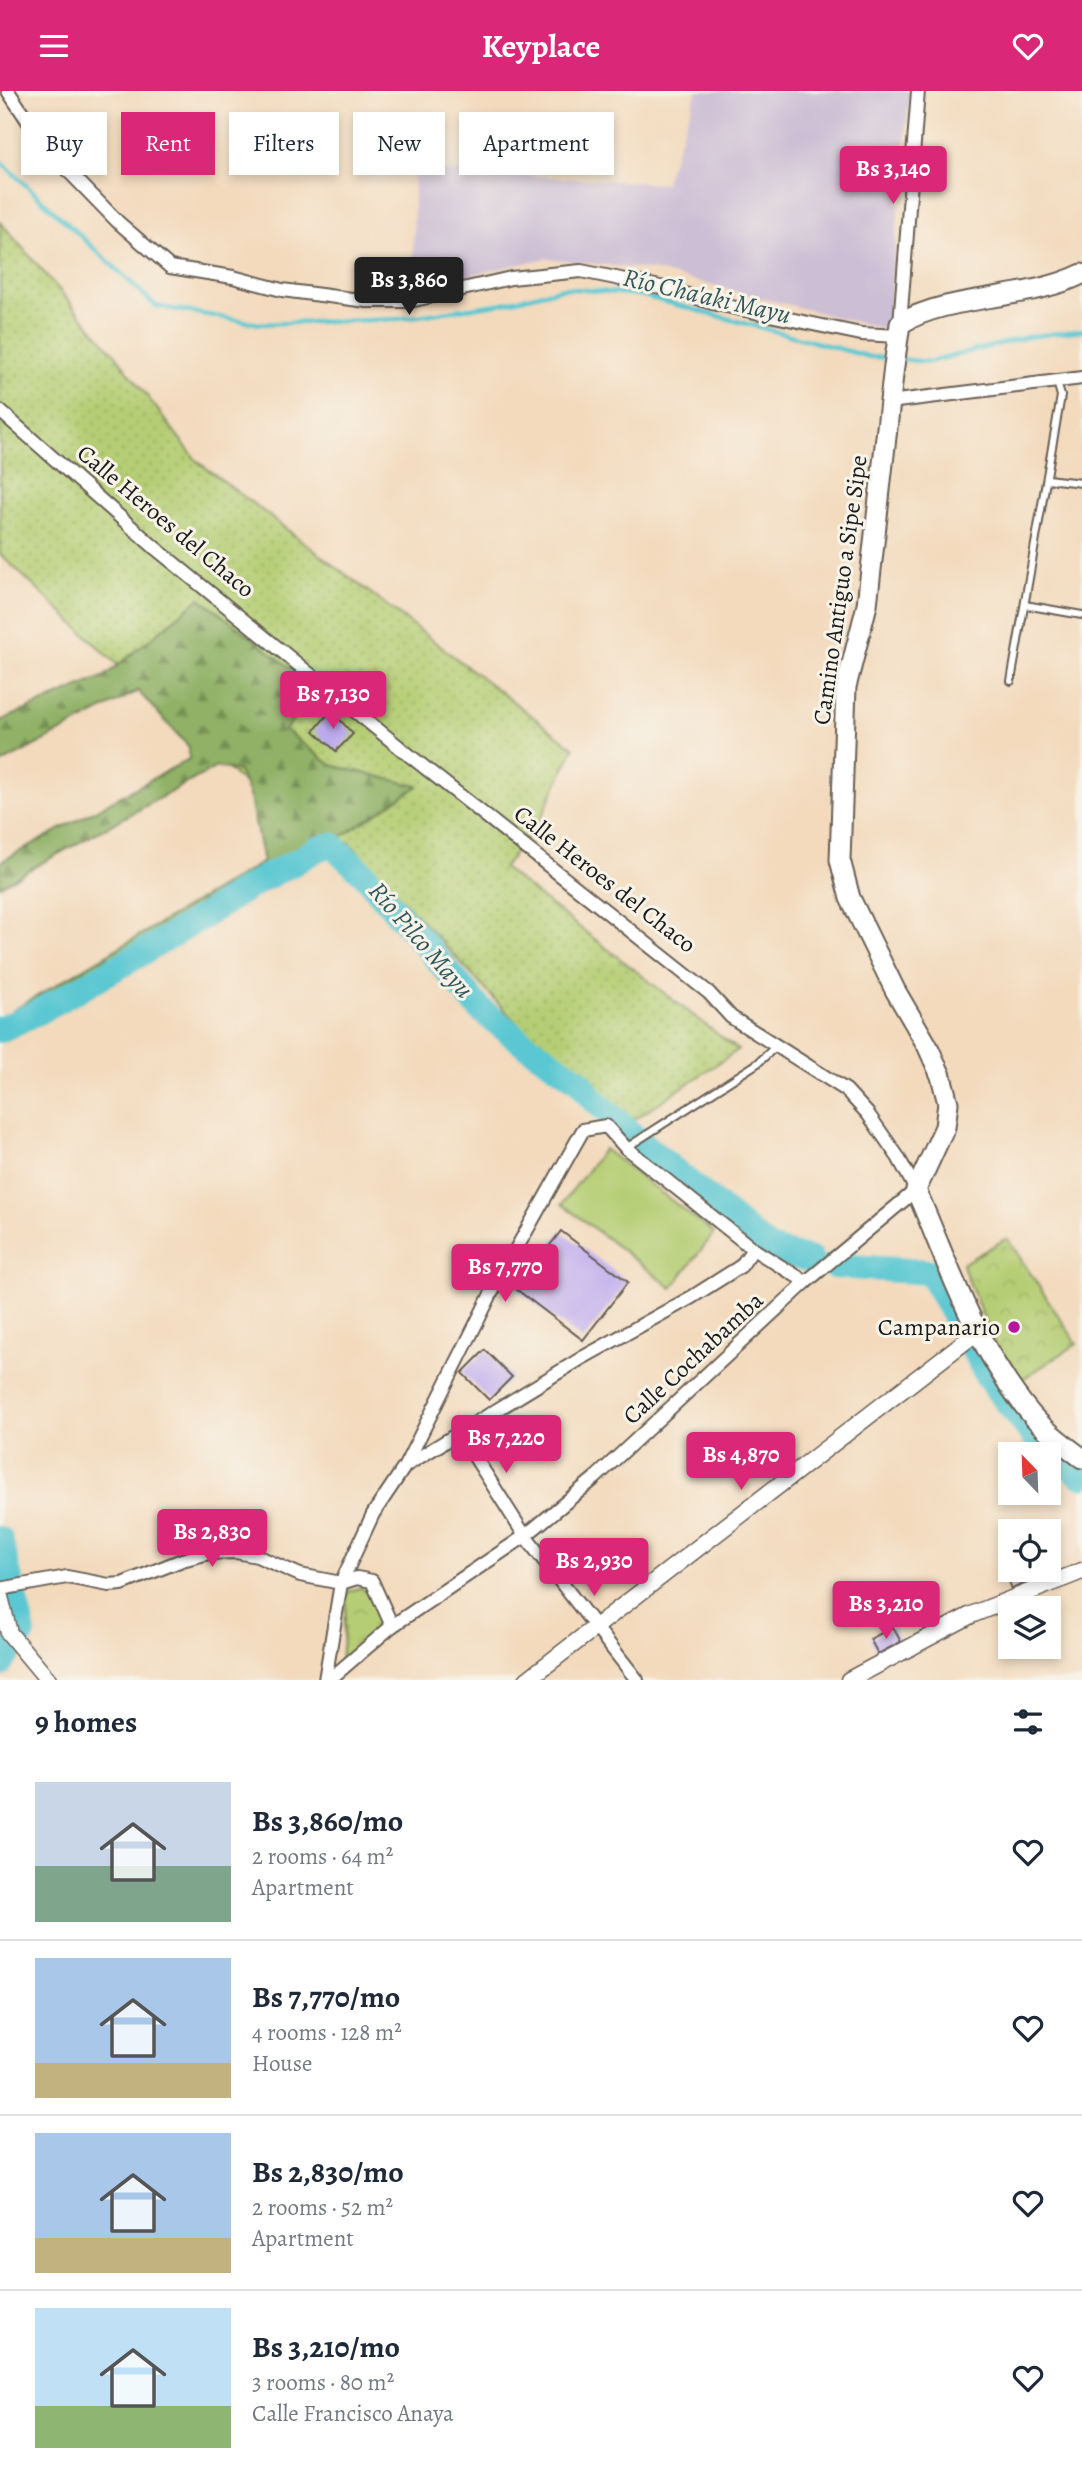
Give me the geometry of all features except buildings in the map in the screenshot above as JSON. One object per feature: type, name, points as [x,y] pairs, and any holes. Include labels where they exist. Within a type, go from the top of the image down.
[{"type":"main road","points":[[899,334],[916,314],[1015,295],[1068,281],[1082,274]]},
{"type":"main road","name":"Camino Antiguo a Sipe Sipe","points":[[899,334],[867,605],[846,687],[840,860],[850,898],[895,990],[928,1045],[941,1076],[948,1103],[946,1127],[916,1190]]},
{"type":"main road","name":"Calle Heroes del Chaco","points":[[916,1190],[977,1332],[1030,1413],[1059,1441],[1082,1458]]},
{"type":"street","points":[[8,91],[46,149],[118,222],[170,267],[233,277],[282,290],[367,301],[410,300],[511,278],[581,271],[670,289],[712,303],[861,334],[899,334],[918,91]]},
{"type":"street","points":[[889,402],[1082,378]]},
{"type":"street","name":"Calle Heroes del Chaco","points":[[0,411],[154,547],[331,692],[709,993],[731,1017],[846,1090],[868,1114],[898,1157],[916,1190]]},
{"type":"street","points":[[327,1680],[341,1583],[373,1514],[405,1466],[492,1292],[583,1130],[606,1126],[626,1148],[752,1249],[806,1282]]},
{"type":"street","name":"Calle Cochabamba","points":[[327,1680],[392,1626],[525,1536],[595,1478],[806,1282],[916,1190]]},
{"type":"street","points":[[405,1466],[582,1358],[692,1297],[741,1266],[752,1249]]},
{"type":"street","points":[[527,1680],[977,1332]]},
{"type":"street","points":[[459,1431],[525,1536],[637,1680]]},
{"type":"street","points":[[48,1680],[9,1633],[1,1592],[21,1585],[67,1577],[109,1585],[122,1584],[181,1560],[209,1553],[236,1552],[257,1556],[300,1575],[341,1583],[356,1579],[372,1581],[392,1626]]},
{"type":"street","points":[[849,1680],[971,1615],[1082,1571]]},
{"type":"lane","points":[[1012,681],[1061,396],[1057,382]]},
{"type":"lane","points":[[1047,479],[1082,483]]},
{"type":"lane","points":[[1025,605],[1082,615]]},
{"type":"lane","points":[[626,1148],[758,1063],[776,1046]]},
{"type":"shaded area","points":[[697,91],[910,91],[887,330],[656,271],[547,258],[413,287],[414,175],[445,175],[445,171],[459,172],[459,175],[514,175],[664,184]]},
{"type":"green space","points":[[0,222],[114,353],[197,461],[574,748],[539,822],[503,868],[738,1050],[623,1127],[511,1017],[349,842],[296,833],[0,554]]},
{"type":"green space","points":[[200,598],[318,689],[285,730],[331,765],[418,786],[344,835],[262,879],[189,925],[38,1012],[0,1030],[0,1018],[263,862],[250,798],[239,771],[216,767],[0,886],[0,862],[189,759],[189,747],[138,691],[0,764],[0,721],[105,676]]},
{"type":"green space","points":[[604,1149],[714,1233],[672,1288],[562,1204]]},
{"type":"green space","points":[[1007,1238],[1077,1344],[1021,1380],[996,1349],[962,1264]]},
{"type":"green space","points":[[361,1587],[375,1605],[380,1628],[341,1660],[347,1592]]},
{"type":"waterway","name":"Río Cha'aki Mayu","points":[[0,161],[156,306],[260,324],[398,319],[504,303],[564,288],[640,295],[870,357],[891,358]]},
{"type":"waterway","name":"Río Cha'aki Mayu","points":[[900,359],[929,362],[1027,337],[1082,330]]},
{"type":"waterway","name":"Río Pilco Mayu","points":[[0,1030],[120,966],[262,879],[317,849],[332,845],[364,874],[480,1009],[519,1040],[579,1081],[592,1098],[638,1140],[769,1249],[811,1260]]},
{"type":"waterway","points":[[834,1266],[930,1272],[963,1332]]},
{"type":"waterway","points":[[972,1347],[989,1379],[1041,1445],[1082,1476]]},
{"type":"waterway","name":"Río Pilco Mayu","points":[[0,1539],[23,1633],[0,1664]]},
{"type":"place","name":"Campanario","points":[[1014,1327]]}]
